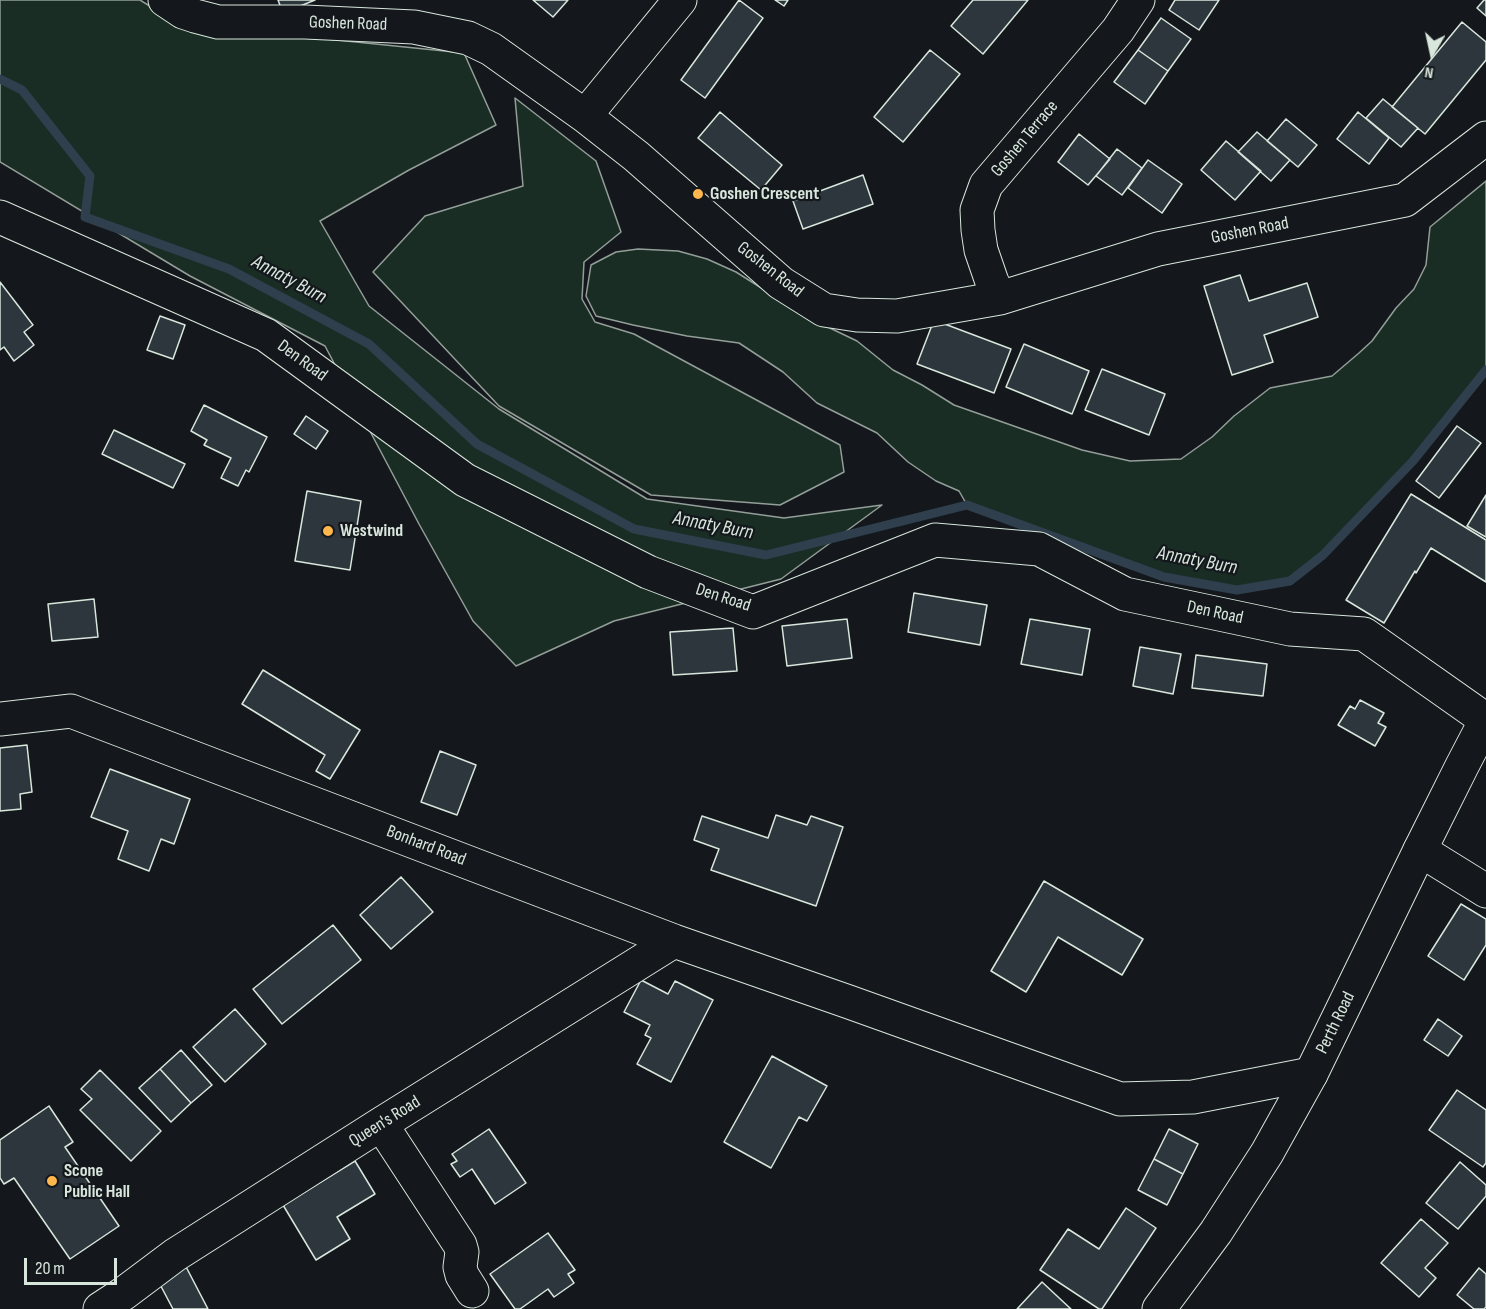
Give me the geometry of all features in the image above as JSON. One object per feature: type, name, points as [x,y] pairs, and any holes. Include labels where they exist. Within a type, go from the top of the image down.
[{"type":"street","name":"Goshen Road","points":[[165,0],[183,12],[218,22],[304,22],[414,27],[468,38],[491,49],[585,116],[636,156],[781,283],[824,310],[857,315],[897,316],[1000,298],[1158,249],[1406,200],[1486,138]]},
{"type":"street","points":[[585,116],[680,0]]},
{"type":"street","name":"Goshen Terrace","points":[[1000,298],[981,250],[978,230],[977,210],[986,185],[1118,30],[1138,0]]},
{"type":"street","name":"Den Road","points":[[0,217],[266,334],[465,480],[648,572],[753,612],[935,540],[1039,549],[1125,594],[1290,629],[1364,634],[1486,720]]},
{"type":"street","name":"Bonhard Road","points":[[0,719],[71,711],[674,941],[1120,1099],[1193,1096],[1311,1074]]},
{"type":"street","name":"Perth Road","points":[[1159,1309],[1216,1232],[1267,1153],[1311,1074],[1486,720]]},
{"type":"street","points":[[1420,850],[1486,891]]},
{"type":"street","name":"Queen's Road","points":[[118,1304],[175,1256],[674,941]]},
{"type":"street","points":[[381,1124],[460,1245],[462,1275],[472,1291]]},
{"type":"green space","points":[[0,0],[140,0],[179,24],[464,53],[496,125],[409,170],[320,221],[369,306],[499,409],[647,499],[784,518],[882,505],[781,579],[614,621],[516,666],[473,621],[325,346],[190,276],[0,162]]},
{"type":"green space","points":[[515,98],[596,161],[621,232],[584,262],[582,299],[595,322],[634,334],[840,445],[844,472],[780,505],[651,495],[499,406],[373,272],[425,216],[523,186]]},
{"type":"green space","points":[[1486,181],[1486,370],[1413,461],[1323,555],[1290,581],[1237,590],[1164,577],[967,505],[959,491],[936,481],[908,462],[877,433],[817,403],[783,372],[739,343],[687,336],[596,316],[586,296],[591,265],[616,252],[638,249],[678,251],[707,259],[736,272],[809,318],[857,341],[893,370],[954,405],[1082,450],[1130,461],[1181,459],[1212,437],[1234,416],[1270,388],[1332,376],[1359,353],[1372,341],[1396,308],[1414,289],[1426,265],[1430,227]]},
{"type":"building","points":[[278,0],[315,0],[283,13]]},
{"type":"building","points":[[533,0],[568,0],[553,17]]},
{"type":"building","points":[[739,0],[763,18],[705,98],[681,80]]},
{"type":"building","points":[[775,0],[788,0],[784,6]]},
{"type":"building","points":[[973,0],[1028,0],[983,54],[951,26]]},
{"type":"building","points":[[1175,0],[1219,0],[1199,30],[1169,10]]},
{"type":"building","points":[[1486,0],[1486,16],[1477,8]]},
{"type":"building","points":[[1161,18],[1191,39],[1168,71],[1138,50]]},
{"type":"building","points":[[1462,22],[1486,42],[1486,60],[1425,134],[1392,107]]},
{"type":"building","points":[[930,50],[960,74],[903,142],[874,117]]},
{"type":"building","points":[[1138,50],[1168,71],[1145,104],[1114,82]]},
{"type":"building","points":[[1383,99],[1418,128],[1401,147],[1366,118]]},
{"type":"building","points":[[720,112],[782,165],[761,190],[698,138]]},
{"type":"building","points":[[1358,112],[1389,138],[1369,164],[1337,139]]},
{"type":"building","points":[[1286,119],[1317,145],[1298,167],[1267,141]]},
{"type":"building","points":[[1257,132],[1290,160],[1271,181],[1238,152]]},
{"type":"building","points":[[1079,134],[1110,159],[1088,185],[1058,162]]},
{"type":"building","points":[[1226,141],[1261,171],[1235,200],[1201,170]]},
{"type":"building","points":[[1117,149],[1142,168],[1122,195],[1096,176]]},
{"type":"building","points":[[1148,160],[1182,184],[1162,213],[1128,188]]},
{"type":"building","points":[[863,175],[873,204],[803,229],[793,201]]},
{"type":"building","points":[[1240,275],[1249,301],[1307,283],[1318,317],[1264,335],[1273,362],[1232,375],[1204,286]]},
{"type":"building","points":[[0,282],[33,325],[24,332],[34,345],[14,361],[4,347],[0,350]]},
{"type":"building","points":[[160,316],[185,325],[173,359],[147,350]]},
{"type":"building","points":[[934,320],[1011,349],[994,393],[917,364]]},
{"type":"building","points":[[1024,344],[1089,371],[1072,414],[1006,387]]},
{"type":"building","points":[[1102,369],[1165,394],[1149,435],[1085,410]]},
{"type":"building","points":[[204,405],[267,437],[249,472],[246,470],[238,486],[221,478],[231,458],[204,445],[207,440],[191,431]]},
{"type":"building","points":[[306,416],[328,431],[316,449],[294,434]]},
{"type":"building","points":[[1457,426],[1481,443],[1439,498],[1416,481]]},
{"type":"building","points":[[114,430],[185,464],[173,488],[102,454]]},
{"type":"building","name":"Westwind","points":[[307,491],[361,501],[350,570],[295,561]]},
{"type":"building","points":[[1411,494],[1486,540],[1486,582],[1431,548],[1384,623],[1346,600]]},
{"type":"building","points":[[1486,495],[1486,537],[1467,526]]},
{"type":"building","points":[[914,593],[987,605],[980,645],[908,632]]},
{"type":"building","points":[[94,599],[98,637],[52,641],[48,604]]},
{"type":"building","points":[[847,619],[852,658],[787,666],[782,626]]},
{"type":"building","points":[[1030,619],[1090,629],[1082,675],[1021,664]]},
{"type":"building","points":[[733,628],[737,671],[673,675],[670,632]]},
{"type":"building","points":[[1140,647],[1181,654],[1173,694],[1133,686]]},
{"type":"building","points":[[1196,655],[1267,664],[1263,696],[1192,688]]},
{"type":"building","points":[[263,670],[360,730],[330,779],[316,771],[325,755],[242,704]]},
{"type":"building","points":[[1360,700],[1384,713],[1378,723],[1386,727],[1375,746],[1338,725],[1350,706],[1355,709]]},
{"type":"building","points":[[27,745],[32,792],[20,794],[21,809],[0,811],[0,748]]},
{"type":"building","points":[[440,751],[476,765],[457,815],[421,802]]},
{"type":"building","points":[[110,769],[190,799],[174,844],[161,839],[149,871],[118,859],[128,831],[91,817]]},
{"type":"building","points":[[776,815],[807,825],[811,816],[843,827],[816,906],[711,870],[719,849],[694,840],[702,816],[768,838]]},
{"type":"building","points":[[401,877],[433,912],[391,949],[360,915]]},
{"type":"building","points":[[1044,881],[1143,939],[1122,975],[1058,937],[1026,992],[991,971]]},
{"type":"building","points":[[1461,904],[1486,919],[1486,945],[1464,980],[1428,956]]},
{"type":"building","points":[[333,925],[361,960],[282,1024],[253,989]]},
{"type":"building","points":[[641,980],[668,994],[675,981],[713,1000],[671,1082],[637,1064],[651,1038],[645,1035],[650,1025],[624,1012]]},
{"type":"building","points":[[235,1009],[266,1044],[225,1082],[193,1047]]},
{"type":"building","points":[[1438,1019],[1462,1036],[1448,1056],[1424,1040]]},
{"type":"building","points":[[181,1050],[212,1085],[191,1103],[160,1069]]},
{"type":"building","points":[[772,1056],[827,1086],[807,1121],[799,1117],[771,1168],[724,1142]]},
{"type":"building","points":[[160,1069],[191,1103],[171,1122],[139,1088]]},
{"type":"building","points":[[100,1070],[161,1131],[131,1161],[80,1110],[92,1099],[81,1089]]},
{"type":"building","points":[[1457,1090],[1486,1110],[1486,1163],[1483,1167],[1429,1130]]},
{"type":"building","name":"Scone Public Hall","points":[[49,1106],[73,1142],[65,1147],[119,1226],[70,1259],[14,1178],[4,1184],[0,1178],[0,1140]]},
{"type":"building","points":[[489,1129],[526,1183],[495,1204],[472,1169],[460,1177],[451,1164],[457,1161],[452,1154]]},
{"type":"building","points":[[1169,1129],[1198,1144],[1183,1174],[1154,1159]]},
{"type":"building","points":[[1154,1159],[1183,1174],[1167,1205],[1138,1190]]},
{"type":"building","points":[[355,1161],[375,1194],[337,1217],[350,1239],[316,1260],[283,1205]]},
{"type":"building","points":[[1460,1162],[1486,1185],[1486,1196],[1458,1229],[1426,1203]]},
{"type":"building","points":[[1126,1208],[1156,1228],[1102,1309],[1040,1270],[1068,1229],[1099,1249]]},
{"type":"building","points":[[1421,1219],[1448,1243],[1425,1268],[1436,1278],[1419,1297],[1381,1263]]},
{"type":"building","points":[[548,1233],[575,1270],[568,1274],[574,1283],[554,1297],[548,1289],[520,1309],[515,1309],[490,1274]]},
{"type":"building","points":[[183,1261],[208,1309],[173,1309],[155,1275]]},
{"type":"building","points":[[1479,1268],[1486,1274],[1486,1307],[1474,1309],[1457,1295]]},
{"type":"building","points":[[1042,1282],[1071,1309],[1017,1309]]},
{"type":"waterway","name":"Annaty Burn","points":[[0,79],[22,90],[90,176],[85,217],[229,269],[369,344],[477,444],[634,529],[766,555],[967,505],[1164,577],[1237,590],[1290,581],[1323,555],[1413,461],[1486,370]]},
{"type":"place","name":"Goshen Crescent","points":[[698,194]]},
{"type":"place","name":"Westwind","points":[[328,531]]},
{"type":"place","name":"Scone Public Hall","points":[[52,1181]]}]
